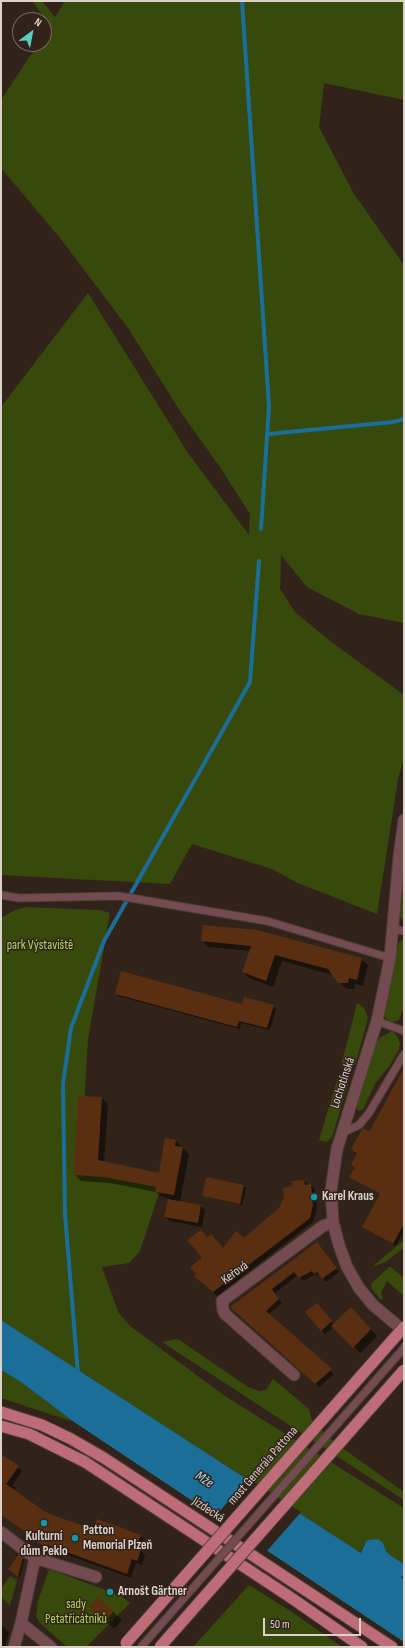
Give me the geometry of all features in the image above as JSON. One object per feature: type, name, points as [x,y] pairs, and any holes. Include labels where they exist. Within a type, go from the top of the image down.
[{"type":"main road","name":"most Generála Pattona","points":[[124,1645],[404,1327]]},
{"type":"main road","points":[[160,1647],[404,1370]]},
{"type":"main road","name":"Jízdecká","points":[[1,1412],[42,1425],[71,1439],[104,1458],[392,1647]]},
{"type":"main road","name":"Jízdecká","points":[[1,1426],[29,1434],[85,1462],[290,1596],[362,1647]]},
{"type":"street","name":"Lochotínská","points":[[404,820],[398,930],[390,958],[377,1021],[342,1134],[332,1174],[331,1205],[333,1222],[339,1245],[347,1267],[359,1288],[373,1305],[404,1331]]},
{"type":"street","name":"Keřová","points":[[294,1375],[225,1314],[222,1301],[323,1226],[333,1222]]},
{"type":"street","points":[[1,1532],[35,1558],[96,1577]]},
{"type":"street","points":[[14,1647],[21,1623],[35,1558]]},
{"type":"street","points":[[21,1623],[51,1647]]},
{"type":"lane","points":[[1,895],[19,898],[119,896],[266,921],[390,958]]},
{"type":"lane","points":[[377,1021],[404,1031]]},
{"type":"lane","points":[[342,1134],[359,1126],[369,1113],[404,1054]]},
{"type":"lane","points":[[141,1647],[404,1348]]},
{"type":"green space","points":[[32,1],[42,1],[51,12],[40,12]]},
{"type":"green space","points":[[65,1],[404,1],[404,100],[324,83],[319,127],[354,194],[404,265],[404,623],[359,614],[307,587],[281,555],[280,589],[295,612],[330,641],[404,695],[404,756],[398,779],[377,914],[298,883],[272,869],[192,844],[170,884],[1,875],[1,407],[88,293],[188,453],[249,535],[250,514],[220,467],[182,414],[128,328],[60,238],[1,168],[1,100],[33,52],[52,52],[52,13],[55,17]]},
{"type":"green space","points":[[404,853],[404,922],[399,917]]},
{"type":"green space","name":"park Výstaviště","points":[[26,907],[100,910],[110,913],[88,1039],[80,1171],[161,1187],[140,1251],[129,1263],[102,1267],[118,1312],[130,1326],[225,1396],[404,1508],[404,1564],[386,1551],[383,1543],[364,1543],[361,1553],[1,1320],[1,918],[15,910]]},
{"type":"green space","points":[[404,939],[404,1007],[399,1020],[392,1022],[386,1019],[383,1012],[396,948],[399,942]]},
{"type":"green space","points":[[357,1003],[364,1008],[368,1018],[355,1065],[341,1066]]},
{"type":"green space","points":[[392,1031],[397,1036],[400,1043],[399,1049],[390,1065],[375,1084],[363,1109],[359,1111],[357,1110],[357,1105],[377,1042],[381,1037]]},
{"type":"green space","points":[[338,1077],[344,1079],[348,1084],[332,1137],[326,1142],[319,1140]]},
{"type":"green space","points":[[404,1240],[404,1248],[385,1262],[372,1267]]},
{"type":"green space","points":[[389,1267],[404,1278],[404,1296],[387,1281],[381,1293],[383,1299],[381,1300],[372,1289],[371,1284]]},
{"type":"green space","points":[[178,1339],[248,1387],[259,1391],[266,1390],[273,1379],[309,1409],[312,1421],[334,1442],[404,1492],[404,1500],[162,1342]]},
{"type":"green space","points":[[1,1370],[21,1382],[74,1422],[1,1398]]},
{"type":"green space","name":"sady Petatřicátníků","points":[[49,1569],[121,1596],[130,1603],[86,1647],[67,1647],[40,1623],[36,1616],[38,1601]]},
{"type":"green space","points":[[10,1576],[17,1580],[10,1605],[1,1597],[1,1586],[2,1587]]},
{"type":"green space","points":[[249,1585],[292,1612],[342,1647],[193,1647]]},
{"type":"water","name":"Mže","points":[[1,1320],[361,1553],[365,1543],[368,1540],[378,1539],[383,1543],[386,1551],[390,1555],[404,1564],[404,1576],[401,1577],[404,1580],[404,1642],[74,1422],[21,1382],[1,1370]]},
{"type":"pier","points":[[248,1478],[301,1512],[266,1552],[214,1518]]},
{"type":"building","points":[[203,925],[257,930],[362,958],[357,980],[349,978],[348,983],[338,983],[328,969],[275,955],[266,981],[242,972],[251,946],[201,941]]},
{"type":"building","points":[[121,971],[242,1004],[244,997],[274,1005],[267,1028],[239,1021],[237,1027],[115,994]]},
{"type":"building","points":[[404,1068],[404,1224],[393,1244],[362,1227],[380,1194],[349,1177],[355,1168],[351,1165],[357,1153],[352,1150],[353,1145],[363,1128],[369,1132]]},
{"type":"building","points":[[78,1096],[102,1097],[98,1160],[159,1173],[165,1138],[176,1140],[175,1146],[183,1147],[174,1195],[155,1192],[156,1187],[104,1177],[74,1175]]},
{"type":"building","points":[[206,1177],[244,1185],[240,1204],[202,1196]]},
{"type":"building","points":[[304,1180],[305,1185],[311,1184],[313,1205],[310,1218],[213,1292],[194,1276],[196,1274],[190,1267],[202,1258],[187,1240],[201,1230],[207,1237],[211,1234],[223,1248],[236,1231],[244,1238],[279,1208],[284,1197],[283,1188],[293,1186],[292,1181]]},
{"type":"building","points":[[168,1199],[201,1205],[198,1223],[164,1217]]},
{"type":"building","points":[[317,1242],[337,1268],[322,1279],[317,1272],[314,1274],[312,1271],[299,1278],[294,1272],[272,1289],[279,1299],[266,1311],[332,1369],[315,1384],[230,1307]]},
{"type":"building","points":[[317,1303],[332,1321],[321,1331],[305,1312]]},
{"type":"building","points":[[351,1307],[371,1329],[353,1348],[331,1326]]},
{"type":"building","points":[[1,1454],[19,1466],[6,1484],[44,1511],[93,1529],[97,1519],[141,1535],[136,1548],[141,1550],[137,1561],[132,1559],[127,1574],[47,1545],[46,1547],[1,1515]]},
{"type":"building","points":[[19,1554],[23,1557],[18,1577],[8,1569]]},
{"type":"building","points":[[98,1597],[114,1611],[105,1621],[89,1607]]},
{"type":"waterway","points":[[242,1],[269,406],[261,529]]},
{"type":"waterway","points":[[268,434],[393,422],[404,419]]},
{"type":"waterway","points":[[78,1374],[65,1214],[63,1084],[71,1028],[104,941],[250,682],[259,561]]},
{"type":"tram line","points":[[137,1647],[404,1342]]},
{"type":"tram line","points":[[193,1592],[404,1354]]},
{"type":"place","name":"Karel Kraus","points":[[314,1197]]},
{"type":"place","name":"Kulturní dům Peklo","points":[[44,1523]]},
{"type":"place","name":"Patton Memorial Plzeň","points":[[75,1538]]},
{"type":"place","name":"Arnošt Gӓrtner","points":[[110,1592]]}]
